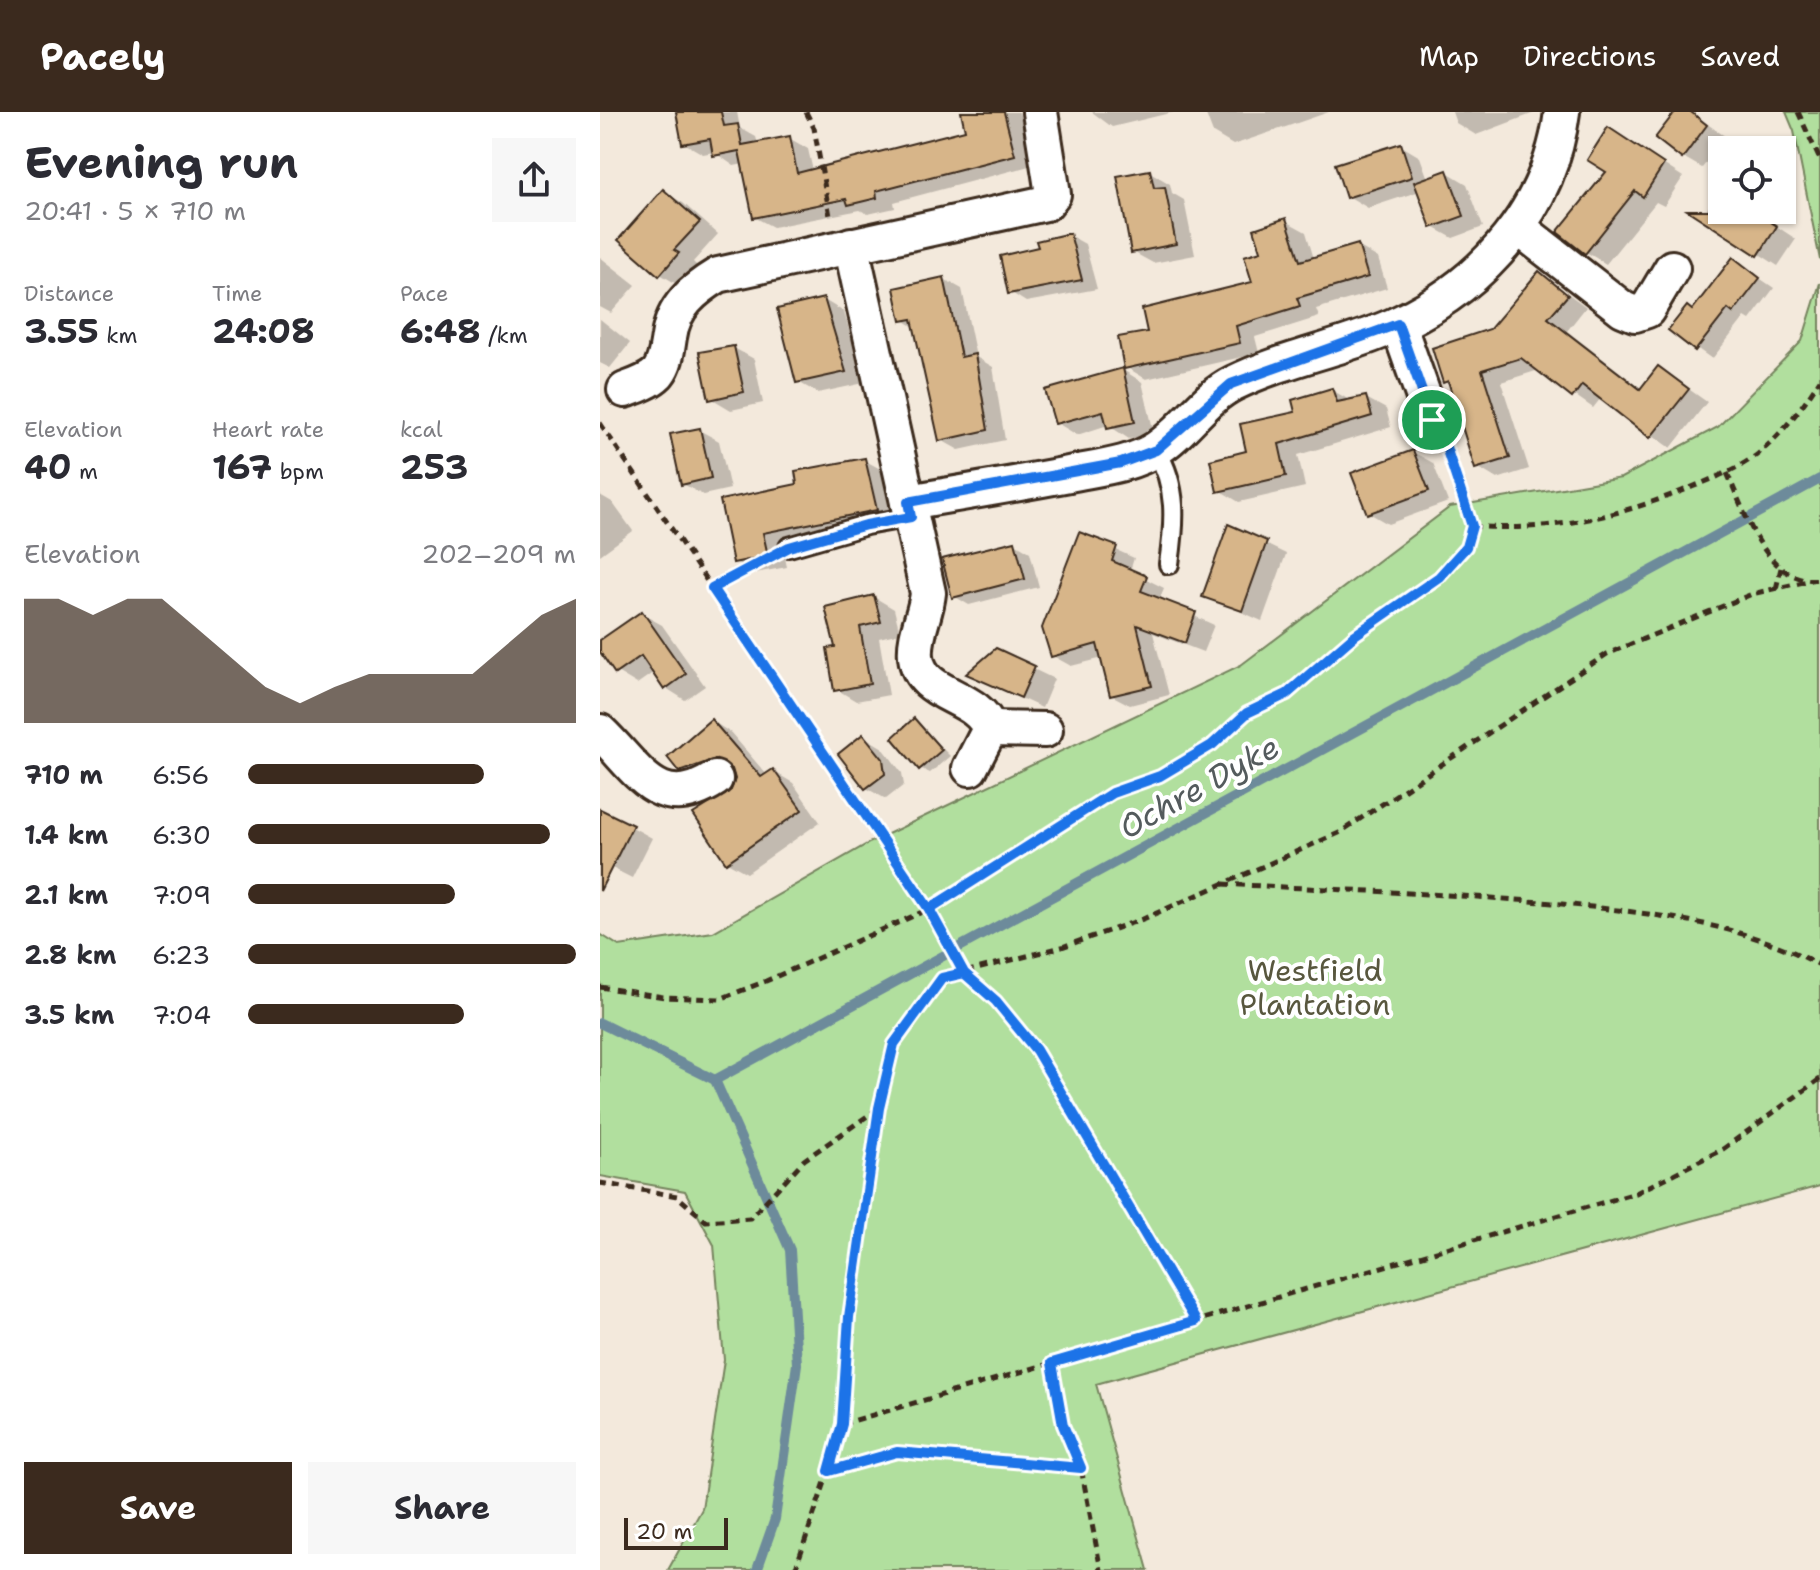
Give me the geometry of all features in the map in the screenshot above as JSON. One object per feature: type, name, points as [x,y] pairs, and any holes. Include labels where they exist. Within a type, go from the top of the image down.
[{"type":"street","points":[[625,390],[649,381],[660,371],[681,304],[697,287],[718,275],[1046,203],[1053,194],[1040,112]]},
{"type":"street","points":[[910,510],[1121,463],[1156,450],[1231,384],[1398,324],[1444,299],[1483,267],[1519,228],[1545,182],[1558,139],[1562,112]]},
{"type":"street","points":[[1519,228],[1623,309],[1635,314],[1647,310],[1672,268]]},
{"type":"street","points":[[844,247],[928,593],[916,661],[922,675],[935,687],[974,707],[986,717],[990,729],[970,768]]},
{"type":"street","points":[[1398,324],[1432,420]]},
{"type":"street","points":[[990,729],[1045,730]]},
{"type":"street","points":[[600,732],[640,775],[665,793],[682,794],[715,779]]},
{"type":"lane","points":[[1156,450],[1167,468],[1173,492],[1175,520],[1169,564]]},
{"type":"lane","points":[[789,547],[910,510]]},
{"type":"path","points":[[806,112],[814,128],[844,247]]},
{"type":"path","points":[[1798,112],[1820,160]]},
{"type":"path","points":[[1472,526],[1505,529],[1568,524],[1640,508],[1727,473],[1758,453],[1805,402],[1820,379]]},
{"type":"path","points":[[600,987],[664,997],[720,999],[848,947],[929,909],[1112,793],[1160,776],[1212,745],[1247,713],[1287,694],[1355,635],[1439,577],[1466,547],[1472,526],[1442,435],[1432,420]]},
{"type":"path","points":[[600,423],[929,909],[964,973],[996,1001],[1036,1050],[1196,1321]]},
{"type":"path","points":[[1727,473],[1758,539],[1781,568],[1812,580]]},
{"type":"path","points":[[712,588],[789,547]]},
{"type":"path","points":[[1776,589],[1781,568]]},
{"type":"path","points":[[795,1570],[842,1424],[849,1317],[879,1108],[894,1044],[942,978],[1089,937],[1339,833],[1607,654],[1752,594],[1820,579]]},
{"type":"path","points":[[1222,884],[1494,897],[1644,912],[1739,931],[1820,965]]},
{"type":"path","points":[[842,1424],[1636,1193],[1723,1149],[1820,1079]]},
{"type":"path","points":[[600,1183],[677,1196],[706,1221],[750,1218],[804,1160],[879,1108]]},
{"type":"path","points":[[1052,1363],[1063,1425],[1081,1468],[1101,1570]]},
{"type":"path","points":[[829,1471],[897,1452],[1081,1468]]},
{"type":"green space","points":[[1786,112],[1820,112],[1820,260],[1796,136]]},
{"type":"green space","name":"Westfield Plantation","points":[[1820,283],[1820,1186],[1096,1384],[1148,1570],[668,1570],[702,1509],[724,1360],[714,1245],[685,1191],[600,1176],[600,934],[619,946],[713,932],[869,843],[1241,665],[1450,507],[1621,478],[1718,427],[1802,341]]},
{"type":"building","points":[[676,112],[721,112],[724,126],[738,124],[742,145],[790,136],[797,173],[965,130],[961,112],[1004,112],[1015,155],[876,191],[877,198],[848,205],[846,199],[753,218],[739,151],[713,156],[710,139],[682,144]]},
{"type":"building","points":[[1675,112],[1691,112],[1707,125],[1682,159],[1655,138]]},
{"type":"building","points":[[1608,127],[1664,164],[1643,197],[1635,191],[1585,254],[1557,232],[1606,172],[1587,160]]},
{"type":"building","points":[[1401,143],[1412,177],[1346,198],[1335,164]]},
{"type":"building","points":[[1150,170],[1154,188],[1165,187],[1176,244],[1131,253],[1117,176]]},
{"type":"building","points":[[1447,170],[1464,216],[1431,228],[1414,182]]},
{"type":"building","points":[[663,189],[700,222],[674,250],[679,253],[659,276],[618,240]]},
{"type":"building","points":[[1687,210],[1708,210],[1708,224]]},
{"type":"building","points":[[1286,218],[1300,261],[1358,244],[1368,277],[1297,298],[1300,306],[1236,326],[1240,343],[1124,369],[1118,337],[1147,332],[1142,309],[1252,282],[1244,256],[1261,251],[1254,229]]},
{"type":"building","points":[[1709,224],[1777,226],[1758,256]]},
{"type":"building","points":[[1070,233],[1082,280],[1008,294],[1000,256],[1038,247],[1036,241]]},
{"type":"building","points":[[1733,257],[1760,278],[1733,313],[1728,309],[1695,351],[1668,330],[1687,306],[1692,310]]},
{"type":"building","points":[[1539,271],[1568,295],[1548,318],[1640,389],[1658,366],[1689,389],[1650,438],[1582,385],[1572,398],[1521,358],[1482,370],[1510,458],[1475,469],[1448,381],[1443,383],[1432,348],[1490,329]]},
{"type":"building","points":[[944,277],[961,357],[975,354],[988,430],[939,441],[912,319],[901,321],[894,288]]},
{"type":"building","points":[[824,298],[846,372],[796,383],[777,309]]},
{"type":"building","points":[[734,346],[744,392],[709,400],[699,352]]},
{"type":"building","points":[[1123,368],[1135,422],[1107,428],[1103,411],[1055,424],[1045,390]]},
{"type":"building","points":[[1332,388],[1337,402],[1366,396],[1372,416],[1279,444],[1286,476],[1217,492],[1210,460],[1246,451],[1240,424],[1295,412],[1292,400]]},
{"type":"building","points":[[700,428],[711,478],[681,485],[670,434]]},
{"type":"building","points":[[1413,450],[1429,491],[1367,514],[1351,473]]},
{"type":"building","points":[[865,458],[877,510],[763,533],[768,556],[733,563],[720,500],[797,484],[795,471]]},
{"type":"building","points":[[1228,524],[1267,541],[1242,611],[1202,597]]},
{"type":"building","points":[[1079,532],[1117,546],[1112,561],[1147,576],[1141,591],[1196,612],[1185,643],[1137,625],[1152,686],[1110,696],[1097,644],[1051,657],[1042,628]]},
{"type":"building","points":[[1015,541],[1025,579],[952,598],[942,559]]},
{"type":"building","points":[[874,595],[881,622],[860,627],[870,684],[834,691],[827,648],[835,647],[825,607]]},
{"type":"building","points":[[642,611],[686,674],[664,690],[641,656],[615,674],[600,652],[600,640]]},
{"type":"building","points":[[996,648],[1035,666],[1021,698],[966,674]]},
{"type":"building","points":[[914,718],[942,750],[919,770],[892,738]]},
{"type":"building","points":[[711,719],[761,777],[773,769],[802,810],[726,863],[693,814],[731,790],[735,779],[732,769],[715,759],[679,772],[667,757]]},
{"type":"building","points":[[863,734],[883,759],[885,774],[865,789],[838,754]]},
{"type":"building","points":[[600,809],[633,825],[600,891]]},
{"type":"waterway","name":"Ochre Dyke","points":[[600,1023],[715,1080],[1820,479]]},
{"type":"waterway","points":[[715,1080],[790,1250],[797,1364],[775,1519],[757,1570]]},
{"type":"route","points":[[1432,420],[1398,324],[1231,384],[1156,450],[1121,463],[908,502],[911,517],[866,525],[789,547],[712,588],[929,909],[964,973],[996,1001],[1036,1050],[1196,1321],[1052,1363],[1063,1425],[1081,1468],[897,1452],[829,1471],[842,1424],[849,1317],[879,1108],[894,1044],[942,978],[964,973],[929,909],[1112,793],[1160,776],[1212,745],[1247,713],[1287,694],[1316,665],[1439,577],[1466,547],[1472,526],[1442,435],[1432,420]]}]
